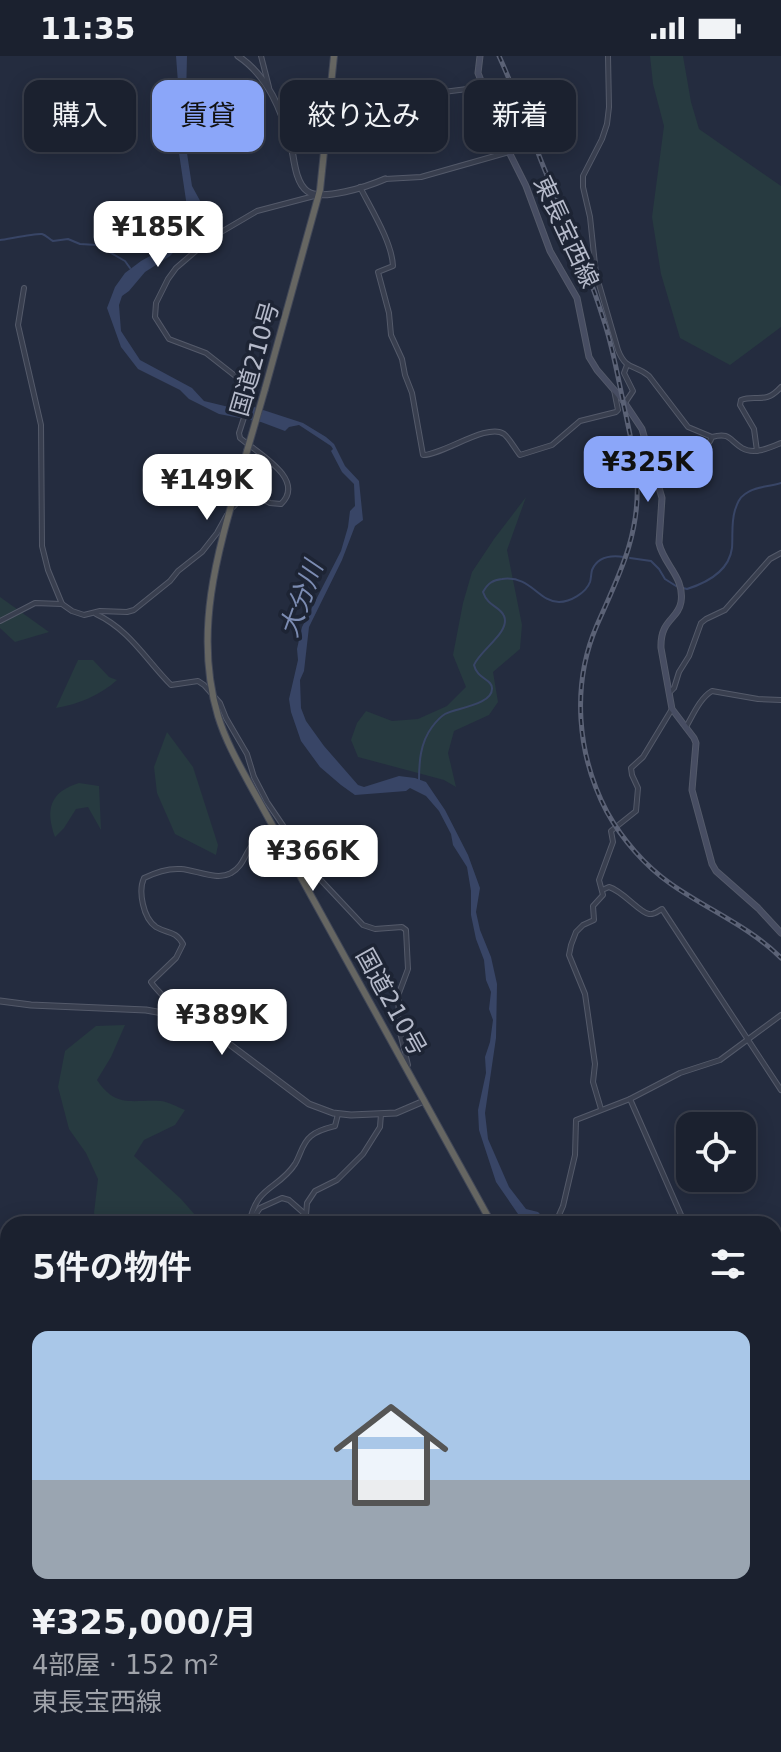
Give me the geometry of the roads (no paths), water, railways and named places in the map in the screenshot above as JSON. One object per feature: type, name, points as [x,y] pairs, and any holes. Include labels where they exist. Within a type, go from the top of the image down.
[{"type":"highway","name":"国道210号","points":[[334,56],[323,173],[318,195],[230,509],[209,603],[207,654],[212,693],[228,742],[488,1216]]},
{"type":"main road","name":"東長宝西線","points":[[480,56],[480,80]]},
{"type":"main road","name":"東長宝西線","points":[[509,152],[526,186],[550,251],[577,298],[589,357],[642,429],[658,482],[663,507],[660,549],[677,574],[682,590],[678,611],[666,623],[661,638],[672,709],[696,743],[692,790],[712,864],[781,933]]},
{"type":"street","points":[[238,56],[258,72],[270,89]]},
{"type":"street","points":[[261,56],[301,183],[306,191],[318,195]]},
{"type":"street","points":[[608,56],[607,124],[583,176],[583,187],[590,217],[596,274],[618,350],[627,365],[649,376],[688,427],[712,437],[724,435],[742,448],[757,451],[781,443]]},
{"type":"street","points":[[24,288],[18,325],[41,425],[42,546],[48,570],[67,609],[78,614],[129,612],[202,552],[230,509],[241,499],[252,494],[270,503],[281,504],[289,492],[280,471],[240,438],[250,401],[248,386],[209,355],[169,339],[156,320],[156,303],[176,268],[211,238],[257,211],[385,179],[421,177],[509,152]]},
{"type":"street","points":[[360,187],[393,262],[393,266],[378,272],[389,313],[391,335],[412,393],[423,455],[497,432],[503,434],[520,455],[531,453],[552,445],[580,421],[616,412],[613,387]]},
{"type":"street","points":[[625,403],[633,391],[624,373],[627,365]]},
{"type":"street","points":[[757,451],[756,435],[740,405],[741,400],[767,397],[781,387]]},
{"type":"street","points":[[658,482],[679,470],[684,457],[702,450],[712,437]]},
{"type":"street","points":[[669,693],[689,656],[701,623],[725,610],[770,559],[781,553]]},
{"type":"street","points":[[0,621],[35,603],[62,604]]},
{"type":"street","points":[[94,613],[115,624],[169,683],[198,681],[212,693],[247,754],[256,781],[318,877],[363,925],[375,929],[402,927],[407,931],[408,969],[399,993],[398,1021],[400,1039],[408,1060],[406,1067]]},
{"type":"street","points":[[686,727],[700,703],[712,691],[781,700]]},
{"type":"street","points":[[601,1109],[593,1082],[595,1064],[585,994],[569,955],[576,932],[583,925],[592,923],[593,906],[603,895],[599,880],[613,842],[611,831],[636,811],[638,788],[631,768],[643,757],[672,709]]},
{"type":"street","points":[[170,1013],[164,995],[151,982],[176,958],[183,944],[174,933],[149,920],[140,888],[144,878],[169,869],[223,876],[239,867],[252,844],[256,843],[298,849]]},
{"type":"street","points":[[602,890],[609,887],[618,890],[650,915],[662,909],[781,1090]]},
{"type":"street","points":[[0,1001],[170,1013],[185,1017],[206,1027],[305,1101],[338,1114],[401,1111],[424,1101]]},
{"type":"street","points":[[559,1216],[575,1155],[576,1120],[630,1099],[680,1073],[720,1060],[781,1015]]},
{"type":"street","points":[[630,1099],[681,1216]]},
{"type":"street","points":[[251,1216],[260,1196],[295,1164],[304,1144],[320,1130],[335,1126],[338,1114]]},
{"type":"street","points":[[306,1215],[307,1203],[315,1191],[337,1180],[363,1154],[380,1127],[381,1114]]},
{"type":"street","points":[[254,1216],[282,1198],[289,1200],[306,1215]]},
{"type":"water","points":[[176,56],[187,56],[186,80],[178,80]]},
{"type":"water","points":[[179,152],[187,152],[192,186],[204,208],[203,213],[199,224],[170,256],[145,272],[122,296],[119,305],[121,331],[140,360],[192,388],[204,401],[237,409],[254,407],[303,423],[326,437],[359,481],[363,520],[355,526],[309,627],[304,671],[300,680],[301,708],[306,721],[324,746],[358,785],[364,787],[399,776],[426,782],[445,810],[468,855],[480,888],[476,912],[480,930],[497,984],[496,1038],[485,1113],[488,1139],[509,1187],[526,1209],[542,1216],[518,1214],[496,1182],[479,1130],[478,1110],[493,1020],[489,1009],[491,992],[471,915],[467,867],[453,845],[451,834],[439,811],[426,796],[410,788],[406,791],[355,795],[341,785],[320,767],[301,741],[291,712],[289,699],[302,627],[341,551],[350,511],[355,506],[354,484],[342,472],[331,446],[299,425],[285,431],[261,422],[219,414],[138,369],[121,347],[107,308],[115,287],[125,273],[150,256],[167,253],[184,225],[191,222]]},
{"type":"waterway","points":[[0,240],[42,234],[53,241],[68,239],[80,244],[97,245],[125,261],[130,268]]},
{"type":"waterway","points":[[683,588],[709,579],[726,563],[732,548],[734,515],[741,497],[753,489],[781,483]]},
{"type":"waterway","points":[[419,781],[423,746],[435,724],[445,714],[480,702],[491,694],[490,683],[474,665],[499,635],[505,622],[502,613],[485,597],[483,592],[487,586],[496,580],[512,579],[545,598],[563,602],[585,590],[592,570],[601,559],[624,557]]},
{"type":"waterway","points":[[630,558],[651,561],[665,579],[676,586]]},
{"type":"waterway","points":[[0,1656],[0,1661]]},
{"type":"railway","points":[[499,56],[598,302],[614,356],[635,464],[637,501],[631,538],[620,573],[597,625],[583,672],[581,720],[589,767],[607,812],[643,860],[661,877],[742,927],[781,958]]},
{"type":"water label","name":"大分川","points":[[301,599]]}]
